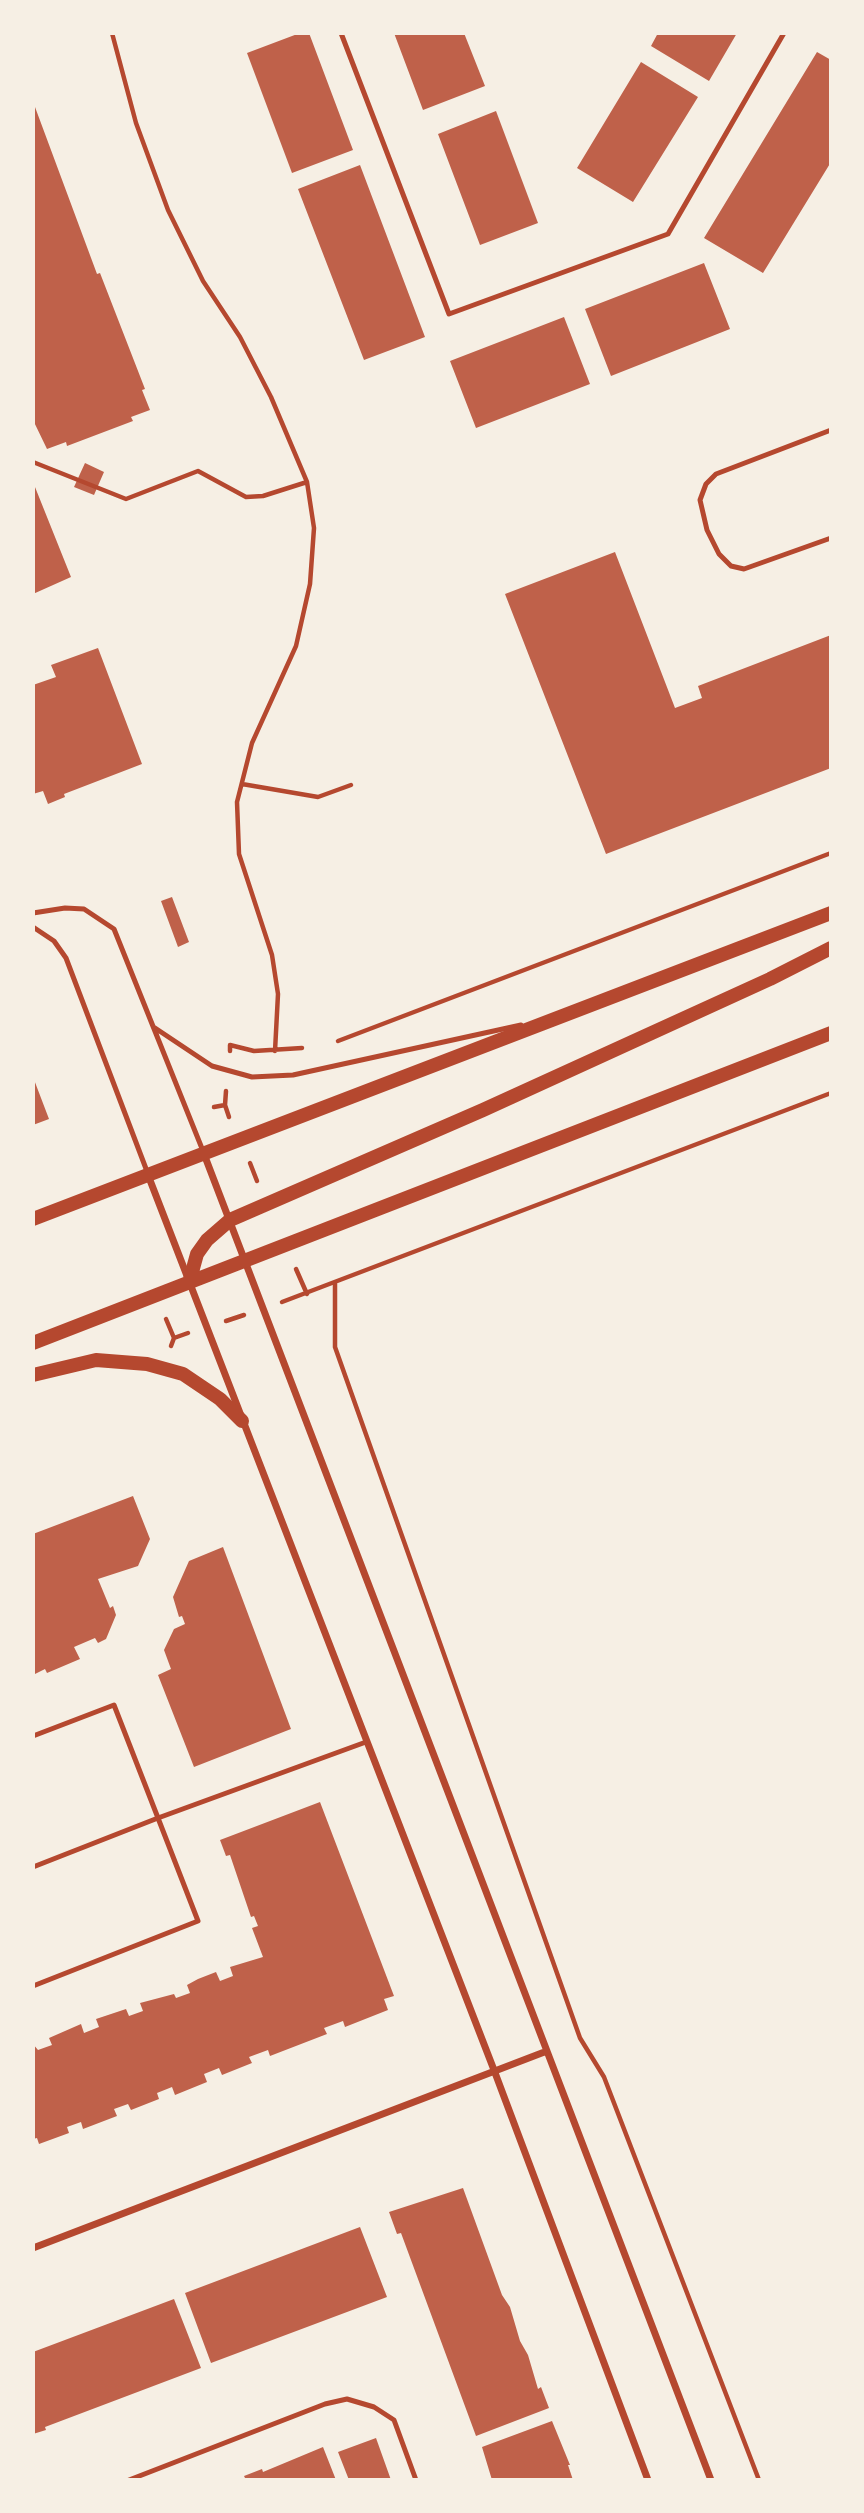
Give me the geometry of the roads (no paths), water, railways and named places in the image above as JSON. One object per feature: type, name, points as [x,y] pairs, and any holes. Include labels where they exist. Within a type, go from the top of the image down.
[{"type":"main road","points":[[33,1219],[831,913]]},
{"type":"main road","points":[[189,1283],[197,1254],[207,1240],[230,1220],[496,1104],[770,979],[831,948]]},
{"type":"main road","points":[[33,1343],[831,1033]]},
{"type":"main road","points":[[33,1375],[96,1360],[147,1364],[183,1374],[220,1399],[242,1420]]},
{"type":"street","points":[[204,1154],[711,2480]]},
{"type":"street","points":[[148,1174],[494,2070],[648,2480]]},
{"type":"street","points":[[33,2248],[547,2051]]},
{"type":"lane","points":[[341,33],[449,314],[668,234],[784,33]]},
{"type":"lane","points":[[831,430],[716,474],[706,484],[701,500],[708,530],[719,554],[731,566],[744,569],[831,538]]},
{"type":"lane","points":[[33,914],[65,908],[84,909],[114,929],[204,1154]]},
{"type":"lane","points":[[33,927],[54,941],[66,958],[148,1174]]},
{"type":"lane","points":[[155,1028],[187,1052],[212,1066],[252,1077],[293,1075],[565,1016]]},
{"type":"lane","points":[[33,1736],[114,1705],[198,1921],[33,1986]]},
{"type":"lane","points":[[33,1867],[366,1742]]},
{"type":"lane","points":[[129,2480],[324,2404],[346,2399],[374,2407],[394,2420],[416,2480]]}]
